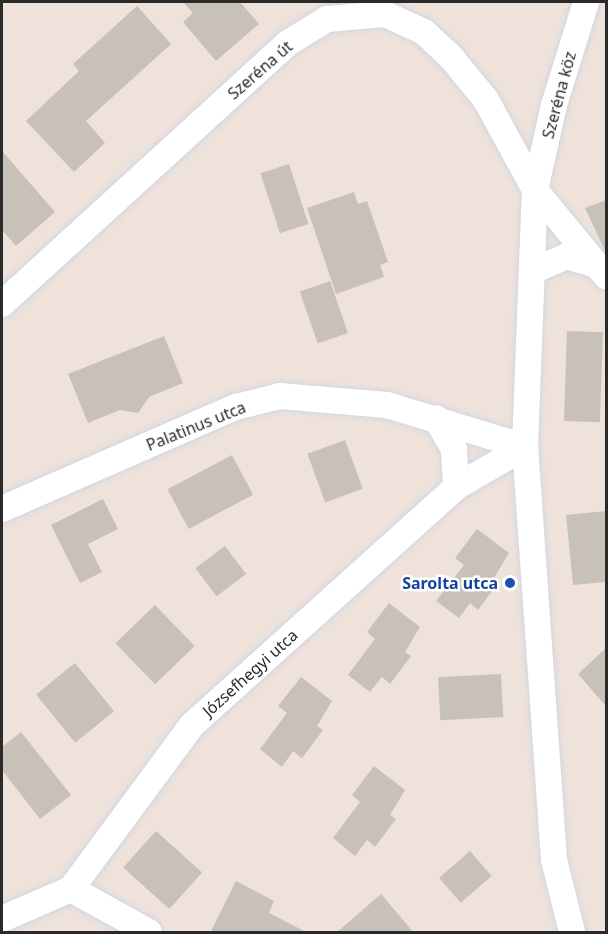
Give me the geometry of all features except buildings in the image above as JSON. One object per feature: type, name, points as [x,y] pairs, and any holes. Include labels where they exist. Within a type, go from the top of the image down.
[{"type":"street","name":"Szeréna köz","points":[[535,190],[554,105],[586,2]]},
{"type":"street","name":"Szeréna út","points":[[2,304],[288,43],[327,19],[385,14],[424,32],[486,100],[535,190],[602,271]]},
{"type":"street","points":[[535,190],[525,447],[554,860],[572,933]]},
{"type":"street","points":[[532,271],[567,256],[602,271]]},
{"type":"street","name":"Palatinus utca","points":[[2,509],[236,407],[280,396],[387,405],[436,418],[525,447]]},
{"type":"street","points":[[436,418],[454,449],[456,487]]},
{"type":"street","name":"Józsefhegyi utca","points":[[71,889],[191,726],[456,487],[525,447]]},
{"type":"street","points":[[2,919],[71,889],[149,933]]},
{"type":"place","name":"Sarolta utca","points":[[510,583]]}]
